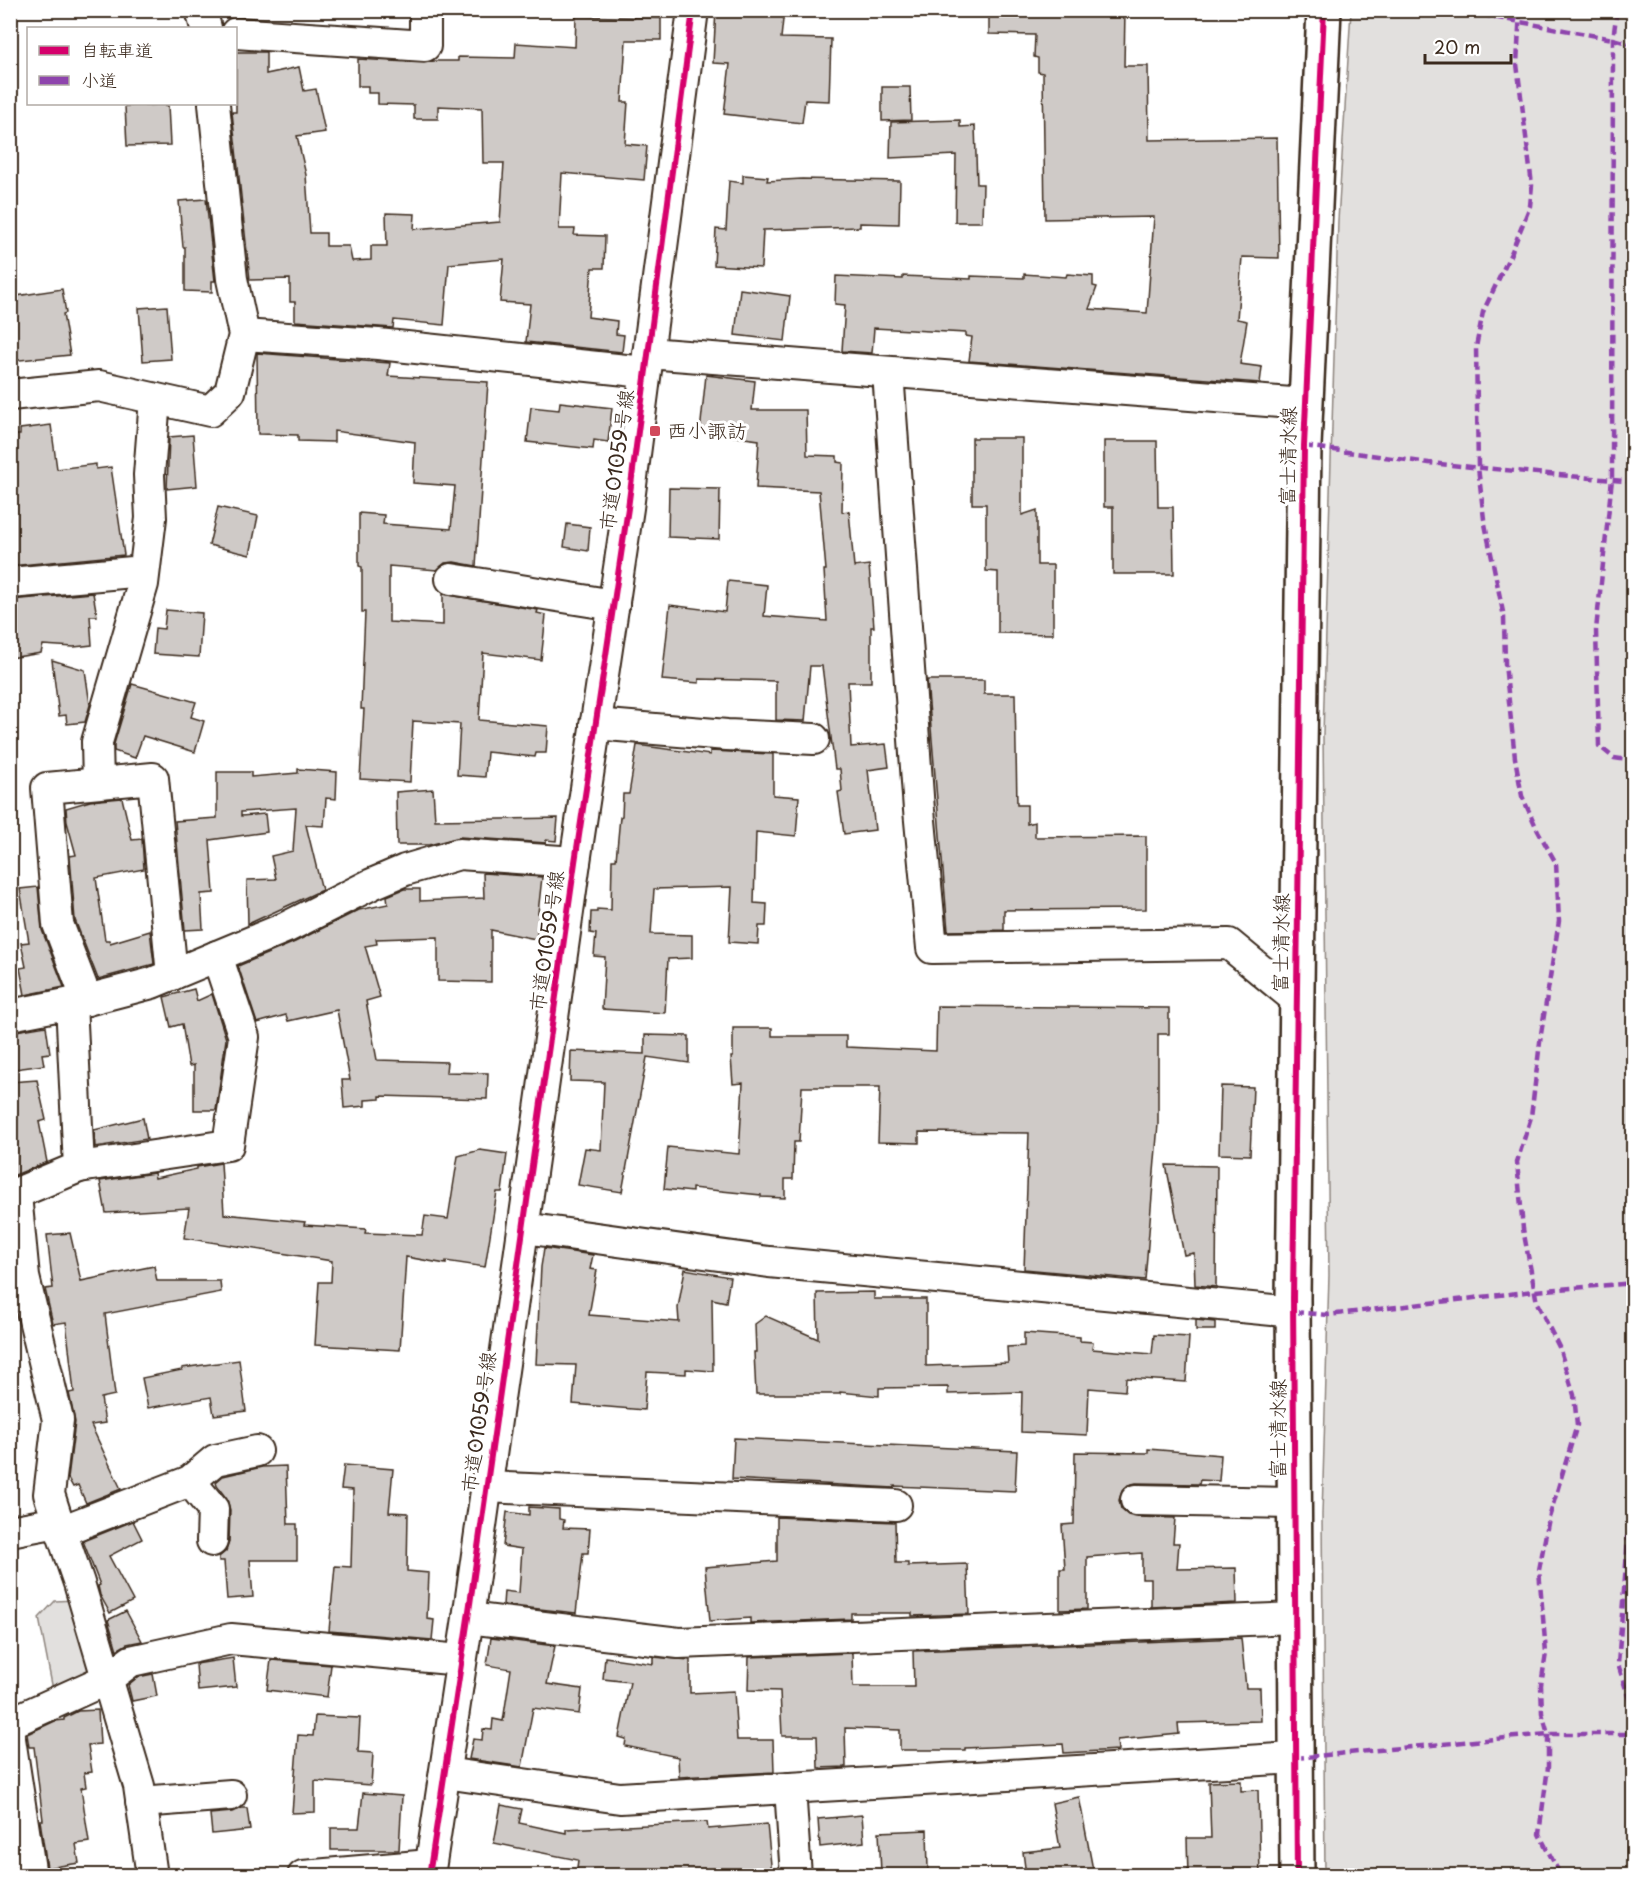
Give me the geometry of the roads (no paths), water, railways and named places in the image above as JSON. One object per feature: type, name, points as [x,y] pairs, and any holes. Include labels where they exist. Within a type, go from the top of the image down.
[{"type":"main road","name":"富士清水線","points":[[1298,1875],[1295,1758],[1294,1312],[1305,404],[1324,10]]},
{"type":"street","points":[[201,10],[206,27]]},
{"type":"street","points":[[237,33],[425,46],[425,10]]},
{"type":"street","name":"市道01059号線","points":[[429,1870],[468,1618],[575,862],[614,605],[693,10]]},
{"type":"street","points":[[10,395],[99,386],[210,411],[230,392],[244,335],[232,279],[214,105]]},
{"type":"street","points":[[244,335],[646,363],[888,372],[1305,404]]},
{"type":"street","points":[[888,372],[919,810],[932,948],[1229,944],[1297,1000]]},
{"type":"street","points":[[98,783],[97,742],[143,584],[151,518],[149,475],[155,399]]},
{"type":"street","points":[[10,583],[144,571]]},
{"type":"street","points":[[451,579],[614,605]]},
{"type":"street","points":[[596,724],[726,735],[814,739]]},
{"type":"street","points":[[79,1167],[79,1002],[58,924],[47,788],[153,778],[172,975]]},
{"type":"street","points":[[10,1015],[79,1002],[152,983],[287,927],[405,870],[459,854],[575,862]]},
{"type":"street","points":[[152,1875],[139,1786],[50,1494],[57,1420],[17,1282],[13,1196],[79,1167],[228,1145],[244,1037],[218,956]]},
{"type":"street","points":[[524,1228],[769,1262],[1294,1312]]},
{"type":"street","points":[[10,1531],[59,1526],[190,1481],[215,1460],[257,1451]]},
{"type":"street","points":[[190,1481],[213,1509],[212,1541]]},
{"type":"street","points":[[486,1487],[896,1505]]},
{"type":"street","points":[[1136,1500],[1295,1503]]},
{"type":"street","points":[[468,1618],[679,1643],[1296,1618]]},
{"type":"street","points":[[10,1723],[107,1679],[131,1661],[231,1639],[461,1660]]},
{"type":"street","points":[[10,1739],[31,1875]]},
{"type":"street","points":[[445,1773],[620,1798],[1295,1758]]},
{"type":"street","points":[[790,1788],[796,1875]]},
{"type":"street","points":[[141,1802],[231,1795]]},
{"type":"street","points":[[303,1875],[429,1870]]},
{"type":"place","name":"西小諏訪","points":[[655,431]]}]
